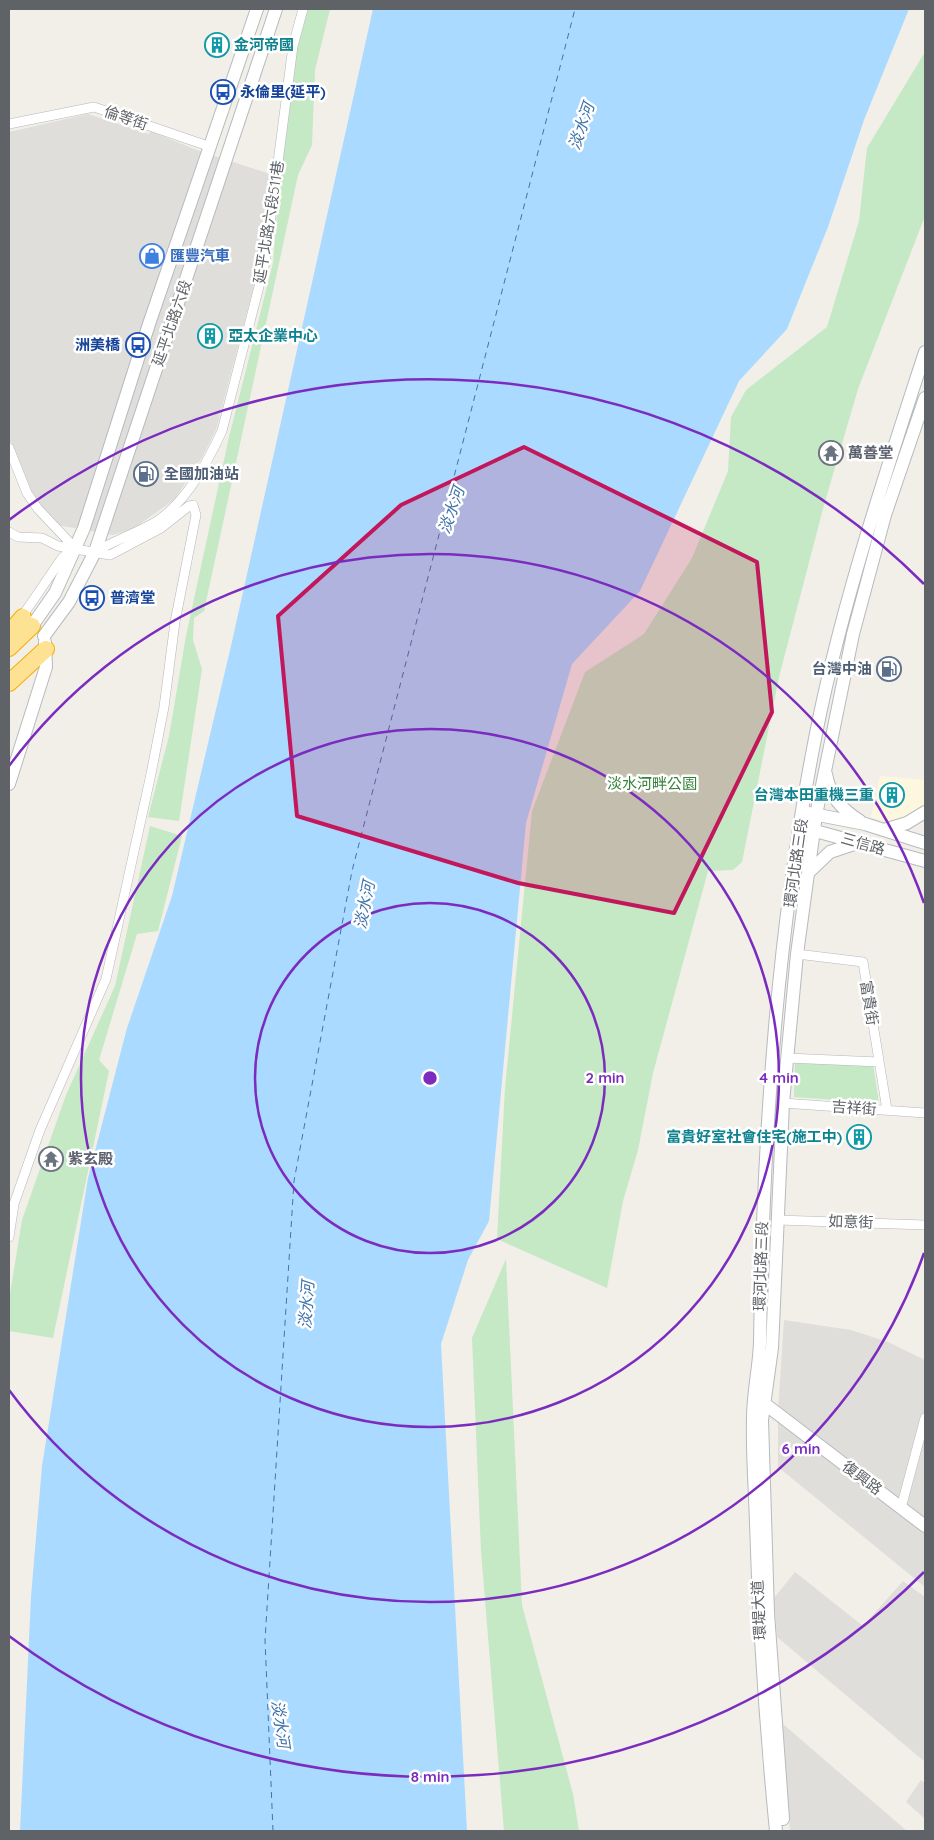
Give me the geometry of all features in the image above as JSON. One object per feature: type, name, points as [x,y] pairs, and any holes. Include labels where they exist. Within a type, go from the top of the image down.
[{"type":"highway","points":[[9,633],[21,622]]},
{"type":"highway","points":[[9,648],[21,622]]},
{"type":"highway","points":[[9,669],[45,643]]},
{"type":"highway","points":[[9,683],[45,643]]},
{"type":"street","name":"延平北路六段","points":[[21,622],[55,592],[84,528],[150,324],[257,9]]},
{"type":"street","name":"延平北路六段","points":[[45,643],[70,602],[95,552],[276,9]]},
{"type":"street","name":"延平北路六段511巷","points":[[95,552],[159,520],[180,500],[210,456],[222,431],[265,263],[293,46],[303,9]]},
{"type":"street","name":"倫等街","points":[[9,124],[94,107],[211,147]]},
{"type":"street","name":"環河北路三段","points":[[765,1404],[772,1348],[783,1103],[797,954],[814,830],[810,813],[820,714],[857,564],[925,352]]},
{"type":"street","name":"環河北路三段","points":[[755,1389],[760,1347],[761,1261],[769,1102],[784,953],[800,827],[810,813],[825,770],[853,634],[885,515],[925,398]]},
{"type":"street","points":[[9,448],[32,501],[75,548]]},
{"type":"street","points":[[9,532],[18,537],[42,538],[58,546],[110,555],[161,528],[189,506],[193,505],[196,515],[176,622],[164,707],[108,970],[95,1006],[66,1066],[40,1130],[14,1204],[9,1237]]},
{"type":"street","points":[[21,622],[45,643]]},
{"type":"street","points":[[9,692],[34,669],[45,643]]},
{"type":"street","points":[[9,784],[44,676],[45,643]]},
{"type":"street","points":[[825,770],[828,786],[838,803],[865,824]]},
{"type":"street","points":[[884,830],[907,823],[925,812]]},
{"type":"street","name":"三信路","points":[[810,813],[865,824],[925,843]]},
{"type":"street","name":"三信路","points":[[800,827],[925,861]]},
{"type":"street","points":[[809,872],[830,852],[861,843]]},
{"type":"street","name":"富貴街","points":[[797,954],[863,962],[887,1110]]},
{"type":"street","points":[[787,1058],[879,1062]]},
{"type":"street","name":"吉祥街","points":[[783,1103],[925,1113]]},
{"type":"street","name":"如意街","points":[[778,1220],[925,1225]]},
{"type":"street","points":[[761,1261],[776,1262]]},
{"type":"street","name":"復興路","points":[[755,1389],[765,1404],[925,1526]]},
{"type":"street","name":"環堤大道","points":[[755,1389],[752,1420],[758,1582],[776,1787],[784,1831]]},
{"type":"street","name":"環堤大道","points":[[765,1404],[762,1420],[765,1543],[776,1787],[776,1831]]},
{"type":"street","points":[[901,1508],[925,1418]]},
{"type":"highlighted area","points":[[524,447],[757,562],[772,712],[674,913],[518,883],[297,816],[278,616],[401,505]]},
{"type":"shaded area","points":[[88,114],[149,134],[150,131],[197,150],[273,175],[262,255],[216,430],[203,456],[175,499],[133,529],[113,535],[57,525],[36,502],[23,478],[9,438],[9,132]]},
{"type":"shaded area","name":"台灣本田重機三重","points":[[880,776],[925,780],[925,806],[920,812],[889,822],[871,817]]},
{"type":"shaded area","points":[[784,1320],[851,1330],[888,1342],[925,1360],[925,1587],[778,1467],[778,1411]]},
{"type":"shaded area","points":[[795,1572],[863,1626],[903,1581],[925,1597],[925,1762],[777,1637],[774,1598]]},
{"type":"shaded area","points":[[783,1724],[907,1831],[790,1831]]},
{"type":"shaded area","points":[[921,1780],[925,1783],[925,1819],[906,1802]]},
{"type":"green space","points":[[304,9],[330,9],[315,70],[312,145],[298,175],[204,611],[194,618],[193,640],[202,669],[179,821],[148,817],[169,736],[186,636],[229,437],[273,263],[288,71]]},
{"type":"green space","name":"淡水河畔公園","points":[[925,52],[925,216],[858,389],[824,505],[779,677],[742,862],[733,870],[708,871],[653,1073],[638,1150],[623,1201],[607,1288],[497,1239],[505,1088],[532,811],[585,672],[644,634],[692,558],[728,471],[731,417],[746,390],[827,327],[859,221],[867,148]]},
{"type":"green space","points":[[150,826],[182,836],[158,931],[137,934],[99,1060],[109,1071],[53,1338],[9,1331],[9,1300],[22,1220],[66,1095],[115,986]]},
{"type":"green space","points":[[795,1061],[873,1064],[879,1103],[794,1097]]},
{"type":"green space","points":[[506,1259],[522,1605],[573,1794],[579,1831],[504,1831],[481,1551],[472,1338]]},
{"type":"water","name":"淡水河","points":[[373,9],[909,9],[864,120],[828,227],[787,329],[739,381],[640,591],[572,664],[526,823],[489,1221],[468,1260],[441,1344],[467,1831],[20,1831],[31,1597],[42,1466],[88,1178],[127,1028],[172,896],[231,646]]},
{"type":"ferry route","points":[[273,1831],[265,1640],[294,1181],[352,871],[575,9]]},
{"type":"place","name":"金河帝國","points":[[217,45]]},
{"type":"place","name":"永倫里(延平)","points":[[223,92]]},
{"type":"place","name":"匯豐汽車","points":[[152,256]]},
{"type":"place","name":"亞太企業中心","points":[[210,336]]},
{"type":"place","name":"洲美橋","points":[[138,345]]},
{"type":"place","name":"萬善堂","points":[[831,453]]},
{"type":"place","name":"全國加油站","points":[[146,474]]},
{"type":"place","name":"普濟堂","points":[[92,598]]},
{"type":"place","name":"台灣中油","points":[[889,669]]},
{"type":"place","name":"台灣本田重機三重","points":[[892,795]]},
{"type":"place","name":"富貴好室社會住宅(施工中)","points":[[859,1137]]},
{"type":"place","name":"紫玄殿","points":[[51,1159]]}]
